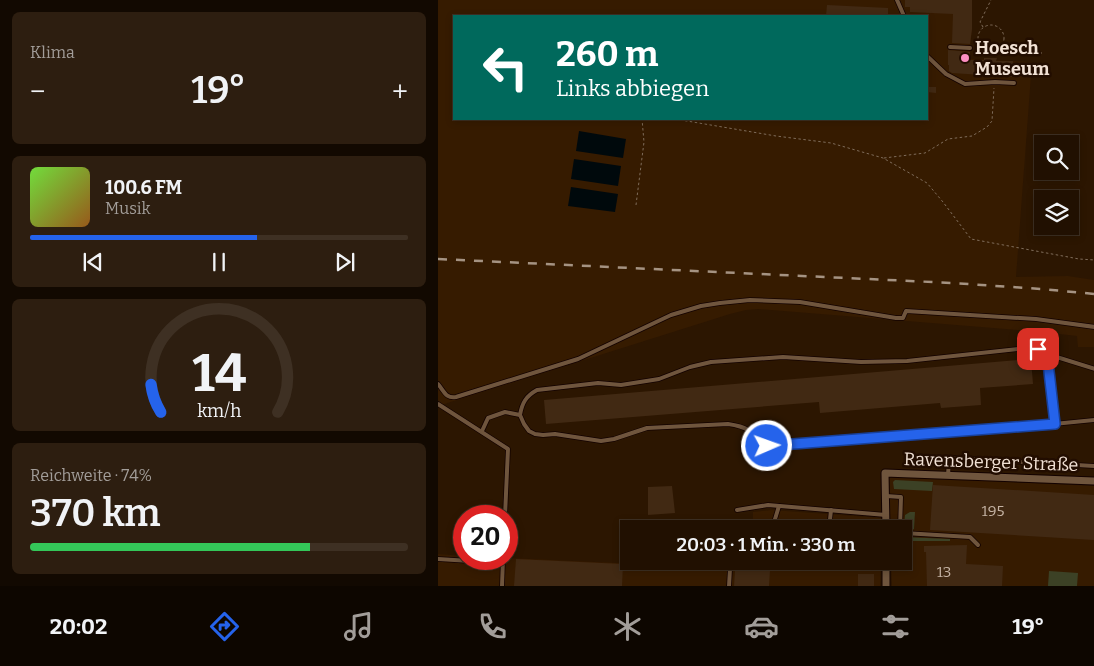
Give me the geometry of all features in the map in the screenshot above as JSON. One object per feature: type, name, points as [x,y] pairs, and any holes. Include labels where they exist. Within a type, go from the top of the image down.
[{"type":"street","name":"Ravensberger Straße","points":[[886,496],[885,473],[1094,481]]},
{"type":"street","points":[[886,496],[886,520]]},
{"type":"street","points":[[886,570],[886,586]]},
{"type":"lane","points":[[897,0],[904,15]]},
{"type":"lane","points":[[950,47],[970,48]]},
{"type":"lane","points":[[928,57],[946,74],[965,84],[1014,83]]},
{"type":"lane","points":[[438,384],[447,395],[456,397],[578,359],[655,322],[686,310],[720,302],[800,302],[903,318],[906,311],[1036,319],[1094,327]]},
{"type":"lane","points":[[1094,369],[1047,354],[1038,349],[1028,348],[907,361],[861,362],[783,357],[711,362],[690,367],[659,380],[621,385],[598,383],[537,390],[529,395],[524,402],[520,415],[529,431],[543,436],[555,434],[608,441],[647,428],[728,424],[747,429],[761,443],[775,447],[1094,420]]},
{"type":"lane","points":[[1047,354],[1055,424]]},
{"type":"lane","points":[[439,405],[508,449],[505,505]]},
{"type":"lane","points":[[482,431],[488,418],[496,414],[505,412],[520,415]]},
{"type":"lane","points":[[948,475],[949,460],[953,458],[1094,466]]},
{"type":"lane","points":[[886,496],[901,497],[900,520]]},
{"type":"lane","points":[[737,510],[768,505],[886,515]]},
{"type":"lane","points":[[775,520],[779,506]]},
{"type":"lane","points":[[829,520],[831,510]]},
{"type":"lane","points":[[912,534],[970,538],[978,545]]},
{"type":"lane","points":[[438,559],[453,559]]},
{"type":"lane","points":[[502,586],[503,570]]},
{"type":"lane","points":[[730,570],[730,586]]},
{"type":"path","points":[[983,27],[980,22],[991,0]]},
{"type":"path","points":[[991,24],[1003,31],[1004,40],[1000,48],[988,51],[980,46],[978,34],[983,27],[991,24]]},
{"type":"path","points":[[1000,48],[1007,52],[1042,53]]},
{"type":"path","points":[[883,158],[925,153],[948,139],[972,136],[987,127],[992,121],[995,82]]},
{"type":"path","points":[[636,205],[644,142],[642,120]]},
{"type":"path","points":[[681,120],[831,143],[883,158],[927,184],[944,202],[971,239],[1094,260]]},
{"type":"shaded area","points":[[438,0],[972,0],[969,59],[1032,62],[1016,277],[1068,276],[1094,280],[1094,347],[1078,347],[1077,336],[1042,332],[758,309],[730,314],[438,406]]},
{"type":"shaded area","points":[[579,131],[626,139],[623,158],[576,151]]},
{"type":"shaded area","points":[[574,159],[621,166],[618,186],[571,179]]},
{"type":"shaded area","points":[[571,187],[618,194],[615,212],[568,206]]},
{"type":"shaded area","points":[[889,476],[1094,486],[1094,586],[892,586],[891,570],[912,570],[912,520],[890,520]]},
{"type":"shaded area","points":[[772,510],[882,518],[882,520],[753,520],[753,512]]},
{"type":"shaded area","points":[[438,554],[453,555],[453,570],[518,570],[518,559],[620,563],[620,570],[881,570],[880,586],[438,586]]},
{"type":"green space","points":[[895,480],[933,482],[932,491],[894,489],[893,482]]},
{"type":"green space","points":[[915,512],[914,529],[912,530],[912,520],[905,520],[905,515]]},
{"type":"green space","points":[[912,537],[950,539],[950,541],[912,541]]},
{"type":"green space","points":[[1049,571],[1078,573],[1077,586],[1048,586]]},
{"type":"building","points":[[905,0],[972,0],[970,44],[952,43],[953,14],[910,12],[910,7],[905,7]]},
{"type":"building","points":[[827,5],[888,8],[888,15],[826,15]]},
{"type":"building","points":[[948,50],[970,52],[969,60],[997,58],[996,61],[1013,61],[1012,77],[952,73],[949,71]]},
{"type":"building","points":[[928,87],[936,87],[936,93],[928,92]]},
{"type":"building","points":[[1031,359],[1033,384],[980,388],[981,405],[941,408],[940,403],[820,413],[819,402],[546,424],[544,400]]},
{"type":"building","points":[[933,485],[1095,495],[1095,540],[930,530]]},
{"type":"building","points":[[672,486],[675,513],[648,515],[648,487]]},
{"type":"building","points":[[967,545],[966,564],[1003,566],[1002,586],[927,586],[926,552],[924,552],[924,546]]},
{"type":"building","points":[[518,559],[620,564],[620,570],[623,570],[622,586],[514,586],[515,570],[518,570]]},
{"type":"building","points":[[770,570],[769,586],[734,586],[735,571]]},
{"type":"building","points":[[858,574],[874,574],[874,586],[858,586]]},
{"type":"railway","points":[[438,259],[953,283],[1095,294]]},
{"type":"place","name":"Hoesch Museum","points":[[965,58]]},
{"type":"route","points":[[767,446],[775,447],[1055,424],[1047,354],[1038,349]]}]
